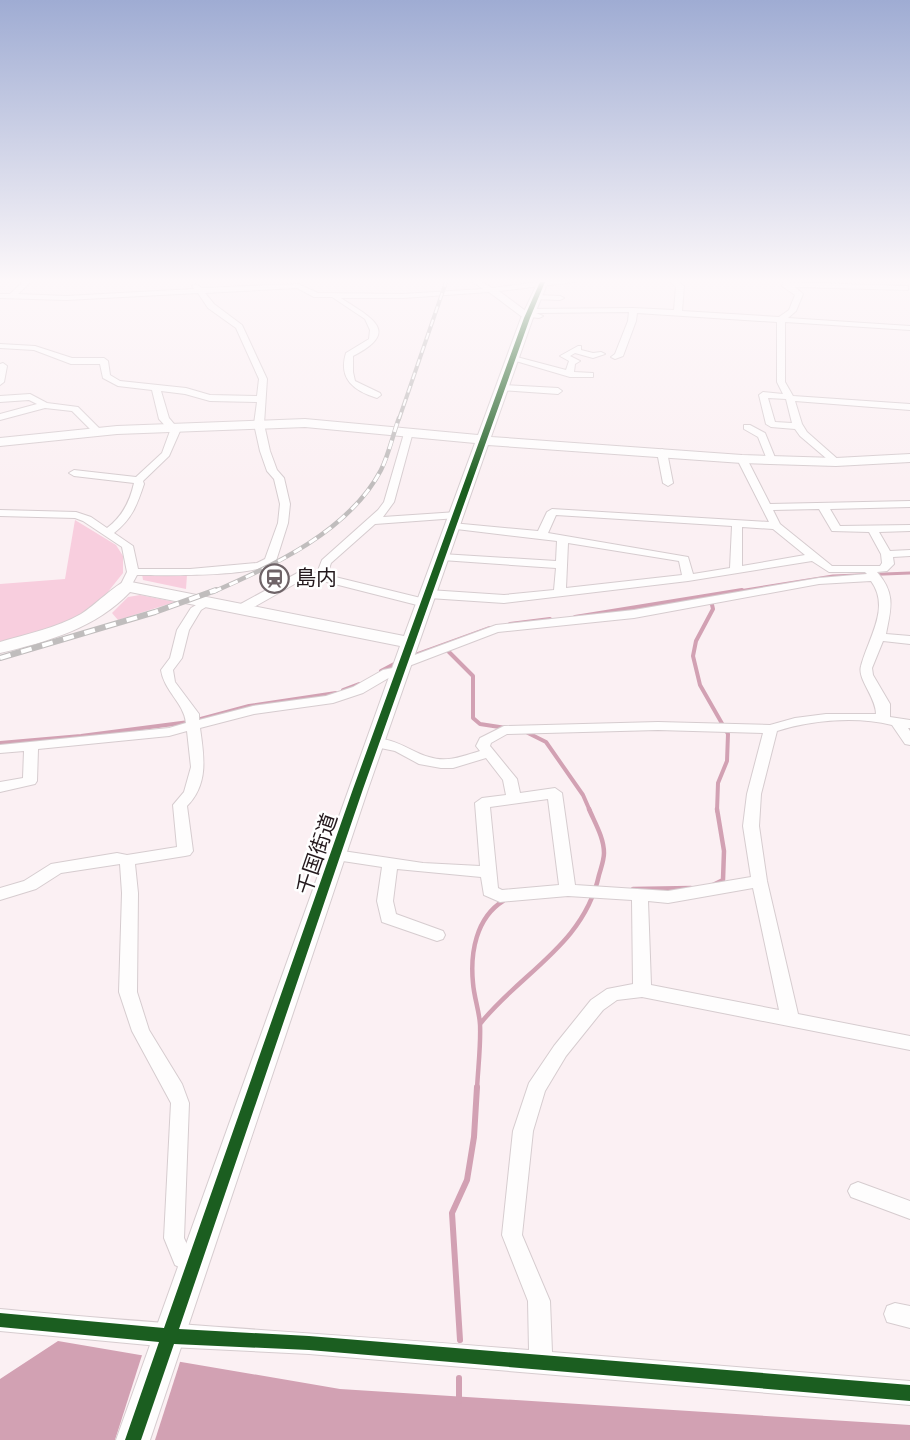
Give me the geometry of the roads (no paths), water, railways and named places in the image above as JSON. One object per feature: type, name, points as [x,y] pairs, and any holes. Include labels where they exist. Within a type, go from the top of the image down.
[{"type":"street","points":[[38,349],[71,361],[104,361],[106,376],[114,382],[186,391],[210,398],[260,399]]},
{"type":"street","points":[[0,648],[88,619],[106,608],[130,579],[259,566],[270,561],[283,524],[285,504],[279,478],[272,471],[265,451],[259,424],[262,379],[249,349]]},
{"type":"street","points":[[359,349],[349,355],[346,374],[350,382],[358,388],[377,394]]},
{"type":"street","name":"千国街道","points":[[133,1440],[336,855],[517,349]]},
{"type":"street","points":[[576,349],[593,356],[601,354]]},
{"type":"street","points":[[570,374],[571,363],[576,361],[564,356],[576,349]]},
{"type":"street","points":[[615,357],[619,356],[622,349]]},
{"type":"street","points":[[781,349],[781,382],[790,397],[798,426],[803,434],[836,462]]},
{"type":"street","points":[[513,359],[549,370],[590,375]]},
{"type":"street","points":[[0,367],[3,366],[0,382]]},
{"type":"street","points":[[539,390],[549,370]]},
{"type":"street","points":[[107,532],[123,521],[130,510],[141,475],[166,454],[173,438],[175,431],[164,419],[164,409],[156,397],[156,387]]},
{"type":"street","points":[[502,388],[558,391]]},
{"type":"street","points":[[798,426],[771,424],[763,396],[910,407]]},
{"type":"street","points":[[0,399],[30,397],[45,405],[75,409],[98,432]]},
{"type":"street","points":[[0,417],[45,405]]},
{"type":"street","points":[[0,442],[98,432],[318,423],[547,446],[742,459],[836,462],[910,458]]},
{"type":"street","points":[[747,427],[762,435],[771,460]]},
{"type":"street","points":[[321,577],[326,562],[372,522],[389,502],[408,432]]},
{"type":"street","points":[[662,452],[668,483]]},
{"type":"street","points":[[742,459],[776,526],[829,569],[872,573],[884,589],[886,603],[879,637],[866,668],[883,704],[883,719]]},
{"type":"street","points":[[74,473],[138,480]]},
{"type":"street","points":[[765,507],[910,504]]},
{"type":"street","points":[[823,506],[836,529],[910,528]]},
{"type":"street","points":[[542,535],[552,512],[776,526]]},
{"type":"street","points":[[0,513],[75,515],[127,546],[130,579]]},
{"type":"street","points":[[372,522],[454,520],[684,560],[688,578]]},
{"type":"street","points":[[736,570],[737,525]]},
{"type":"street","points":[[0,749],[169,732],[193,722],[253,710],[328,700],[358,690],[388,673],[406,658],[496,630],[634,614],[872,573],[886,567],[887,554],[872,529]]},
{"type":"street","points":[[560,592],[563,539]]},
{"type":"street","points":[[887,554],[910,554]]},
{"type":"street","points":[[442,556],[562,565]]},
{"type":"street","points":[[240,609],[304,573],[427,599],[504,599],[688,578],[814,557]]},
{"type":"street","points":[[130,579],[406,658]]},
{"type":"street","points":[[0,894],[30,885],[57,868],[117,858],[127,860],[185,851],[180,806],[191,794],[198,767],[192,714],[169,682],[167,670],[176,658],[183,630],[197,608],[208,602]]},
{"type":"street","points":[[879,637],[910,640]]},
{"type":"street","points":[[514,798],[510,779],[483,746],[485,741],[496,733],[517,729],[658,726],[771,729],[783,724],[825,718],[883,719],[904,724],[910,741]]},
{"type":"street","points":[[771,729],[753,794],[751,826],[759,881],[790,1018]]},
{"type":"street","points":[[376,742],[399,748],[424,761],[441,764],[453,764],[488,753]]},
{"type":"street","points":[[0,787],[30,781],[31,747]]},
{"type":"street","points":[[568,890],[555,793],[482,803],[490,891],[500,896],[568,890],[668,897],[759,881]]},
{"type":"street","points":[[336,855],[423,868],[489,872]]},
{"type":"street","points":[[127,860],[130,893],[128,992],[141,1031],[180,1103],[174,1238],[182,1258],[193,1264]]},
{"type":"street","points":[[390,862],[385,901],[388,918],[437,935]]},
{"type":"street","points":[[640,896],[642,990]]},
{"type":"street","points":[[541,1362],[539,1301],[512,1235],[523,1131],[536,1089],[560,1052],[597,1005],[613,994],[642,990],[910,1043]]},
{"type":"street","points":[[858,1191],[910,1210]]},
{"type":"street","points":[[0,1320],[167,1342],[309,1343],[438,1356],[541,1362],[910,1393]]},
{"type":"waterway","points":[[733,592],[833,576],[910,573]]},
{"type":"waterway","points":[[575,617],[742,590]]},
{"type":"waterway","points":[[710,596],[713,609],[696,641],[693,656],[700,685],[728,734],[727,761],[718,783],[717,809]]},
{"type":"waterway","points":[[510,624],[550,619]]},
{"type":"waterway","points":[[410,657],[490,628]]},
{"type":"waterway","points":[[446,649],[473,676],[473,718],[480,724],[506,728]]},
{"type":"waterway","points":[[381,671],[398,662]]},
{"type":"waterway","points":[[343,690],[359,684]]},
{"type":"waterway","points":[[197,720],[249,706],[336,693]]},
{"type":"waterway","points":[[0,743],[81,736],[189,722]]},
{"type":"waterway","points":[[528,733],[546,742],[583,795],[590,811]]},
{"type":"waterway","points":[[480,1024],[513,989],[549,957],[580,921],[591,899],[604,853],[601,836],[589,809]]},
{"type":"waterway","points":[[713,885],[723,880],[724,851],[717,809]]},
{"type":"waterway","points":[[633,889],[691,888]]},
{"type":"waterway","points":[[477,1089],[480,1032],[472,972],[474,948],[487,917],[503,901]]},
{"type":"waterway","points":[[460,1340],[452,1213],[467,1180],[474,1137],[477,1087]]},
{"type":"waterway","points":[[459,1378],[459,1401]]},
{"type":"railway","points":[[399,419],[423,349]]},
{"type":"railway","points":[[213,592],[260,571],[308,544],[350,511],[367,492],[381,470],[399,418]]},
{"type":"railway","points":[[0,658],[155,612],[216,590]]},
{"type":"place","name":"島内","points":[[274,578]]}]
